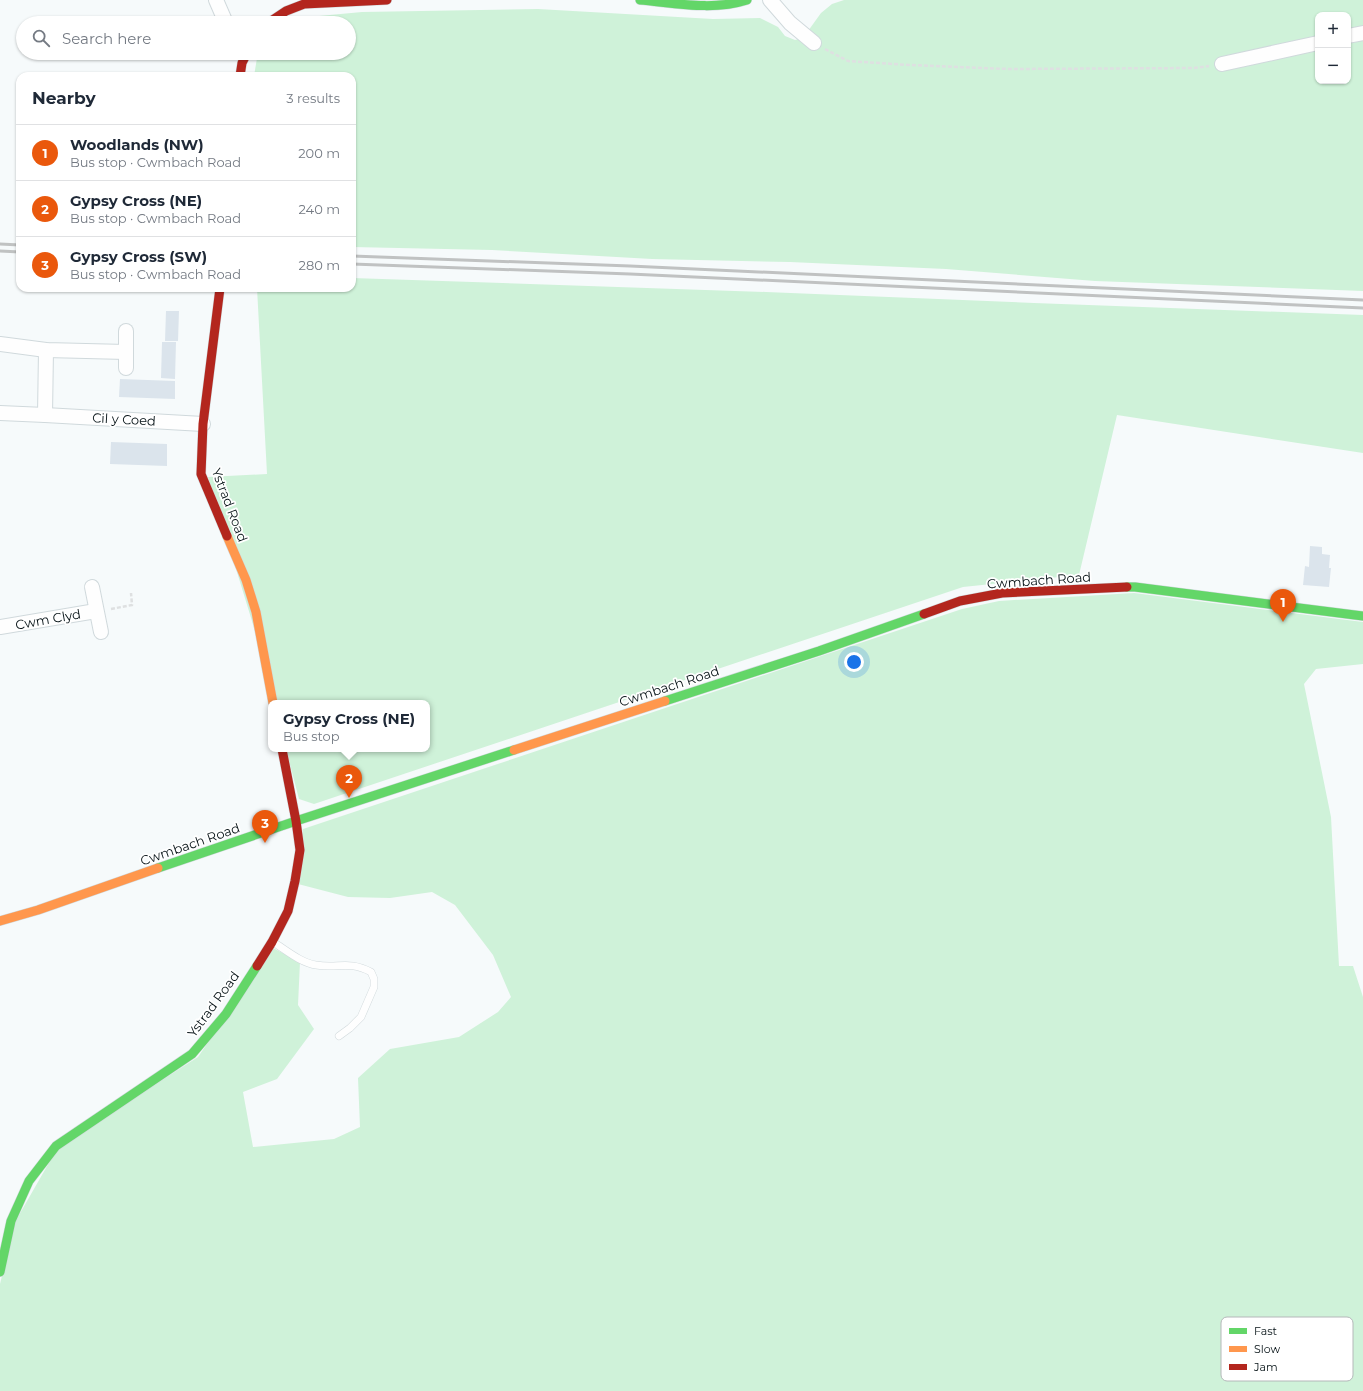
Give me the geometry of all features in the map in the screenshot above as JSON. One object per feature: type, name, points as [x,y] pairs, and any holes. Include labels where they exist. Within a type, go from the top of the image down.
[{"type":"main road","points":[[278,16],[301,2],[388,0]]},
{"type":"main road","points":[[640,0],[716,6],[734,4],[747,0]]},
{"type":"main road","name":"Ystrad Road","points":[[220,292],[203,424],[201,454],[202,474],[210,497],[246,580],[256,612],[273,700]]},
{"type":"main road","name":"Cwmbach Road","points":[[0,921],[38,910],[296,821],[819,651],[960,601],[1009,593],[1135,586],[1363,616]]},
{"type":"main road","name":"Ystrad Road","points":[[0,1272],[11,1221],[29,1181],[56,1146],[192,1054],[226,1014],[272,942],[288,910],[295,882],[300,850],[283,752]]},
{"type":"street","points":[[216,0],[223,16]]},
{"type":"street","points":[[770,0],[790,23],[814,43]]},
{"type":"street","points":[[1351,35],[1363,32]]},
{"type":"street","points":[[1222,64],[1315,44]]},
{"type":"street","points":[[126,331],[126,368]]},
{"type":"street","points":[[0,344],[46,350],[126,352]]},
{"type":"street","points":[[45,415],[46,350]]},
{"type":"street","name":"Cil y Coed","points":[[0,413],[203,424]]},
{"type":"street","name":"Cwm Clyd","points":[[92,587],[101,632]]},
{"type":"street","name":"Cwm Clyd","points":[[0,627],[96,611]]},
{"type":"lane","points":[[272,942],[307,963],[318,966],[354,965],[371,972],[374,979],[374,987],[361,1017],[339,1036]]},
{"type":"path","points":[[814,43],[848,61],[909,65],[1017,68],[1194,68],[1222,64]]},
{"type":"path","points":[[96,611],[132,605],[131,593]]},
{"type":"green space","points":[[844,0],[1363,0],[1363,291],[1095,281],[946,269],[790,262],[652,259],[492,250],[356,247],[356,72],[255,72],[257,60],[356,60],[356,16],[319,16],[362,12],[538,9],[713,19],[760,18],[778,27],[785,36],[795,40],[803,38],[821,13],[832,4]]},
{"type":"green space","points":[[356,278],[1363,315],[1363,453],[1117,415],[1079,575],[963,587],[314,804],[299,799],[287,752],[430,752],[430,700],[276,700],[208,477],[267,474],[257,292],[356,292]]},
{"type":"green space","points":[[1134,593],[1363,622],[1363,664],[1316,669],[1304,684],[1331,817],[1339,966],[1353,966],[1363,997],[1363,1391],[0,1391],[0,1284],[15,1222],[58,1147],[198,1057],[273,948],[300,962],[298,1005],[314,1029],[277,1079],[243,1092],[253,1147],[334,1139],[360,1127],[358,1078],[390,1049],[459,1037],[498,1012],[511,997],[493,955],[455,905],[432,892],[390,898],[348,897],[298,884],[303,829],[962,609],[999,601]]},
{"type":"building","points":[[166,311],[179,311],[178,341],[165,341]]},
{"type":"building","points":[[162,342],[176,342],[175,379],[161,378]]},
{"type":"building","points":[[120,379],[175,381],[175,399],[119,397]]},
{"type":"building","points":[[111,442],[167,444],[167,466],[110,464]]},
{"type":"building","points":[[1310,546],[1322,547],[1322,554],[1330,555],[1329,568],[1331,568],[1329,587],[1303,585],[1305,566],[1309,567]]},
{"type":"railway","points":[[0,244],[16,245]]},
{"type":"railway","points":[[0,251],[16,252]]},
{"type":"railway","points":[[356,256],[630,266],[1363,300]]},
{"type":"railway","points":[[356,264],[630,274],[1363,308]]},
{"type":"traffic: fast","points":[[640,0],[707,6],[747,0]]},
{"type":"traffic: fast","points":[[1127,587],[1363,616]]},
{"type":"traffic: fast","points":[[665,701],[819,651],[924,614]]},
{"type":"traffic: fast","points":[[158,868],[514,750]]},
{"type":"traffic: fast","points":[[0,1272],[11,1221],[29,1181],[56,1146],[192,1054],[226,1014],[257,966]]},
{"type":"traffic: slow","points":[[227,536],[246,580],[256,612],[272,700]]},
{"type":"traffic: slow","points":[[514,750],[665,701]]},
{"type":"traffic: slow","points":[[0,921],[38,910],[158,868]]},
{"type":"traffic: jam","points":[[278,16],[286,11],[304,4],[387,0]]},
{"type":"traffic: jam","points":[[241,72],[244,60]]},
{"type":"traffic: jam","points":[[220,292],[203,424],[201,474],[227,536]]},
{"type":"traffic: jam","points":[[924,614],[960,601],[1002,593],[1127,587]]},
{"type":"traffic: jam","points":[[257,966],[272,942],[288,911],[300,850],[283,752]]},
{"type":"place","name":"Woodlands (NW)","points":[[1283,622]]},
{"type":"place","name":"Gypsy Cross (NE)","points":[[349,798]]},
{"type":"place","name":"Gypsy Cross (SW)","points":[[265,843]]}]
